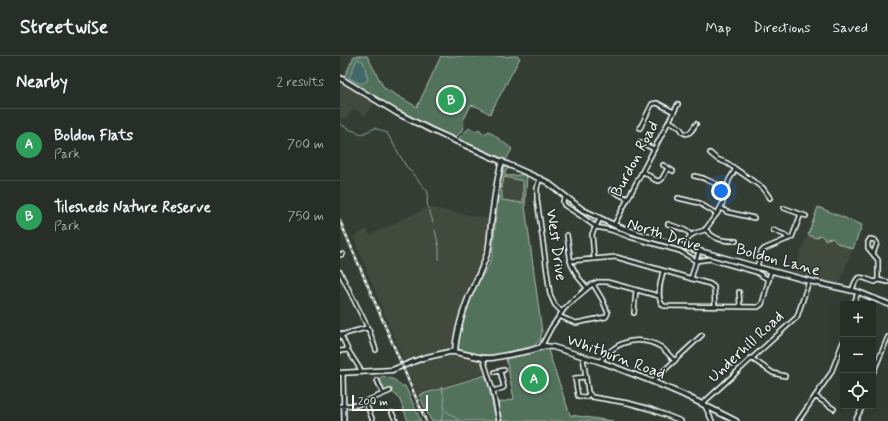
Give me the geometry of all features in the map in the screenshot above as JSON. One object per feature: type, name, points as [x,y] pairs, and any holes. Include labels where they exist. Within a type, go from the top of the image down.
[{"type":"street","name":"Boldon Lane","points":[[340,78],[397,113],[431,130],[540,178],[554,186],[583,210],[614,225],[639,234],[771,271],[858,292],[888,304]]},
{"type":"street","points":[[640,128],[652,104],[654,103],[657,103],[674,112]]},
{"type":"street","name":"Burdon Road","points":[[614,225],[678,104]]},
{"type":"street","points":[[669,122],[680,128],[686,134],[690,133],[696,124]]},
{"type":"street","points":[[640,142],[654,149]]},
{"type":"street","points":[[710,153],[763,188],[770,198]]},
{"type":"street","points":[[344,421],[342,406],[342,373],[392,370],[423,358],[448,352],[455,352],[460,322],[470,295],[483,268],[488,249],[494,203],[502,161]]},
{"type":"street","points":[[663,165],[673,171]]},
{"type":"street","points":[[643,171],[655,180],[659,181],[662,179],[668,168]]},
{"type":"street","points":[[684,247],[691,235],[705,229],[721,208],[729,180],[735,170]]},
{"type":"street","points":[[694,176],[702,178],[715,185],[727,188]]},
{"type":"street","name":"West Drive","points":[[540,178],[537,188],[537,199],[549,288],[554,303],[562,312]]},
{"type":"street","points":[[610,190],[628,199]]},
{"type":"street","name":"North Drive","points":[[566,196],[564,205],[596,227],[611,230],[680,251],[696,261],[713,260],[756,272],[769,280]]},
{"type":"street","points":[[678,198],[699,203],[716,214]]},
{"type":"street","points":[[721,208],[727,212],[754,218]]},
{"type":"street","points":[[784,208],[806,216]]},
{"type":"street","points":[[788,214],[789,210]]},
{"type":"street","points":[[757,267],[761,252],[764,249],[788,239],[793,235],[801,214]]},
{"type":"street","points":[[594,258],[592,234],[600,219]]},
{"type":"street","points":[[668,224],[686,230],[691,235]]},
{"type":"street","points":[[705,229],[722,241],[736,241]]},
{"type":"street","points":[[773,230],[785,235],[788,239]]},
{"type":"street","points":[[567,235],[570,261],[574,271],[587,288]]},
{"type":"street","points":[[691,279],[699,251]]},
{"type":"street","points":[[873,254],[878,260],[878,280]]},
{"type":"street","points":[[570,261],[616,257],[710,284],[714,287],[715,306]]},
{"type":"street","points":[[663,271],[660,281],[659,296],[660,301],[664,306],[761,306],[771,271]]},
{"type":"street","points":[[340,272],[367,326],[366,328],[369,330],[376,350]]},
{"type":"street","points":[[852,291],[854,282],[860,277],[875,282],[878,280],[888,282]]},
{"type":"street","name":"Underhill Road","points":[[703,405],[797,316],[809,281]]},
{"type":"street","points":[[541,347],[551,328],[562,312],[571,302],[593,284],[598,282],[607,282],[659,296]]},
{"type":"street","points":[[559,316],[576,323],[606,317],[608,313],[605,305],[593,284]]},
{"type":"street","points":[[634,313],[636,290]]},
{"type":"street","points":[[740,292],[740,306]]},
{"type":"street","points":[[855,301],[858,292]]},
{"type":"street","points":[[362,372],[340,334],[366,328]]},
{"type":"street","points":[[653,382],[702,335]]},
{"type":"street","points":[[876,366],[888,337]]},
{"type":"street","points":[[600,362],[601,359],[609,352],[622,344],[642,340],[653,343],[662,348],[675,361]]},
{"type":"street","name":"Whitburn Road","points":[[455,352],[482,358],[492,358],[545,346],[553,347],[600,362],[653,382],[684,395],[736,421]]},
{"type":"street","points":[[340,351],[348,350]]},
{"type":"street","points":[[798,421],[831,373],[840,350]]},
{"type":"street","points":[[583,357],[589,394],[594,398],[650,408],[681,421]]},
{"type":"street","points":[[482,358],[493,391],[499,421]]},
{"type":"street","points":[[751,358],[773,373],[786,376]]},
{"type":"street","points":[[493,391],[504,387],[502,370],[495,372]]},
{"type":"street","points":[[586,377],[575,378],[578,396],[586,397],[589,394]]},
{"type":"street","points":[[377,380],[383,394]]},
{"type":"street","points":[[342,406],[357,405],[390,391]]},
{"type":"street","points":[[815,396],[834,409]]},
{"type":"street","points":[[365,401],[373,421]]},
{"type":"street","points":[[703,405],[712,421]]},
{"type":"street","points":[[855,421],[861,409]]},
{"type":"street","points":[[392,412],[396,421]]},
{"type":"shaded area","points":[[340,81],[374,103],[365,116],[354,109],[344,120],[340,118]]},
{"type":"shaded area","points":[[504,178],[523,181],[523,203],[502,200]]},
{"type":"shaded area","points":[[428,207],[489,219],[487,249],[482,267],[459,321],[452,350],[481,359],[486,373],[417,394],[353,237],[367,229],[370,235]]},
{"type":"shaded area","points":[[818,207],[862,225],[839,285],[792,274]]},
{"type":"green space","points":[[354,56],[367,56],[384,88],[417,107],[441,56],[517,56],[520,58],[490,114],[471,105],[463,121],[464,125],[461,132],[455,138],[392,107],[344,78]]},
{"type":"green space","points":[[469,128],[475,131],[479,129],[484,134],[489,131],[512,149],[506,160],[458,139]]},
{"type":"green space","points":[[505,166],[519,171],[518,172],[509,168],[506,170],[505,176],[521,175],[522,172],[527,174],[525,206],[542,332],[540,340],[534,346],[491,356],[461,350],[458,347],[458,339],[466,310],[478,283],[489,265],[492,256],[499,190],[502,191],[502,200],[523,203],[523,181],[504,177],[502,189],[499,188]]},
{"type":"green space","points":[[566,200],[597,219],[597,224],[594,224],[566,204]]},
{"type":"green space","points":[[818,207],[862,225],[853,249],[837,243],[832,238],[825,240],[821,235],[816,238],[808,235]]},
{"type":"green space","points":[[602,221],[635,235],[697,253],[696,258],[693,258],[687,252],[682,250],[604,227],[600,225]]},
{"type":"green space","points":[[703,254],[769,272],[769,277],[764,276],[754,270],[711,258],[700,259],[700,256]]},
{"type":"green space","points":[[547,347],[570,415],[613,421],[502,421],[498,403],[514,399],[506,358]]},
{"type":"green space","points":[[486,375],[496,421],[431,421],[419,395]]},
{"type":"green space","points":[[383,376],[395,380],[401,385],[405,386],[421,421],[408,421],[399,398],[391,390],[384,392],[379,382],[379,379]]},
{"type":"water","points":[[357,59],[363,61],[368,80],[361,84],[349,78]]},
{"type":"waterway","points":[[340,124],[362,134],[375,128],[387,133],[406,166],[428,192],[427,203],[433,222]]},
{"type":"waterway","points":[[435,230],[439,248],[439,259]]},
{"type":"waterway","points":[[441,387],[444,396],[444,404],[441,421]]},
{"type":"waterway","points":[[446,411],[460,421]]},
{"type":"railway","points":[[340,221],[426,421]]},
{"type":"place","name":"Tilesheds Nature Reserve","points":[[451,100]]},
{"type":"place","name":"Boldon Flats","points":[[534,379]]}]
